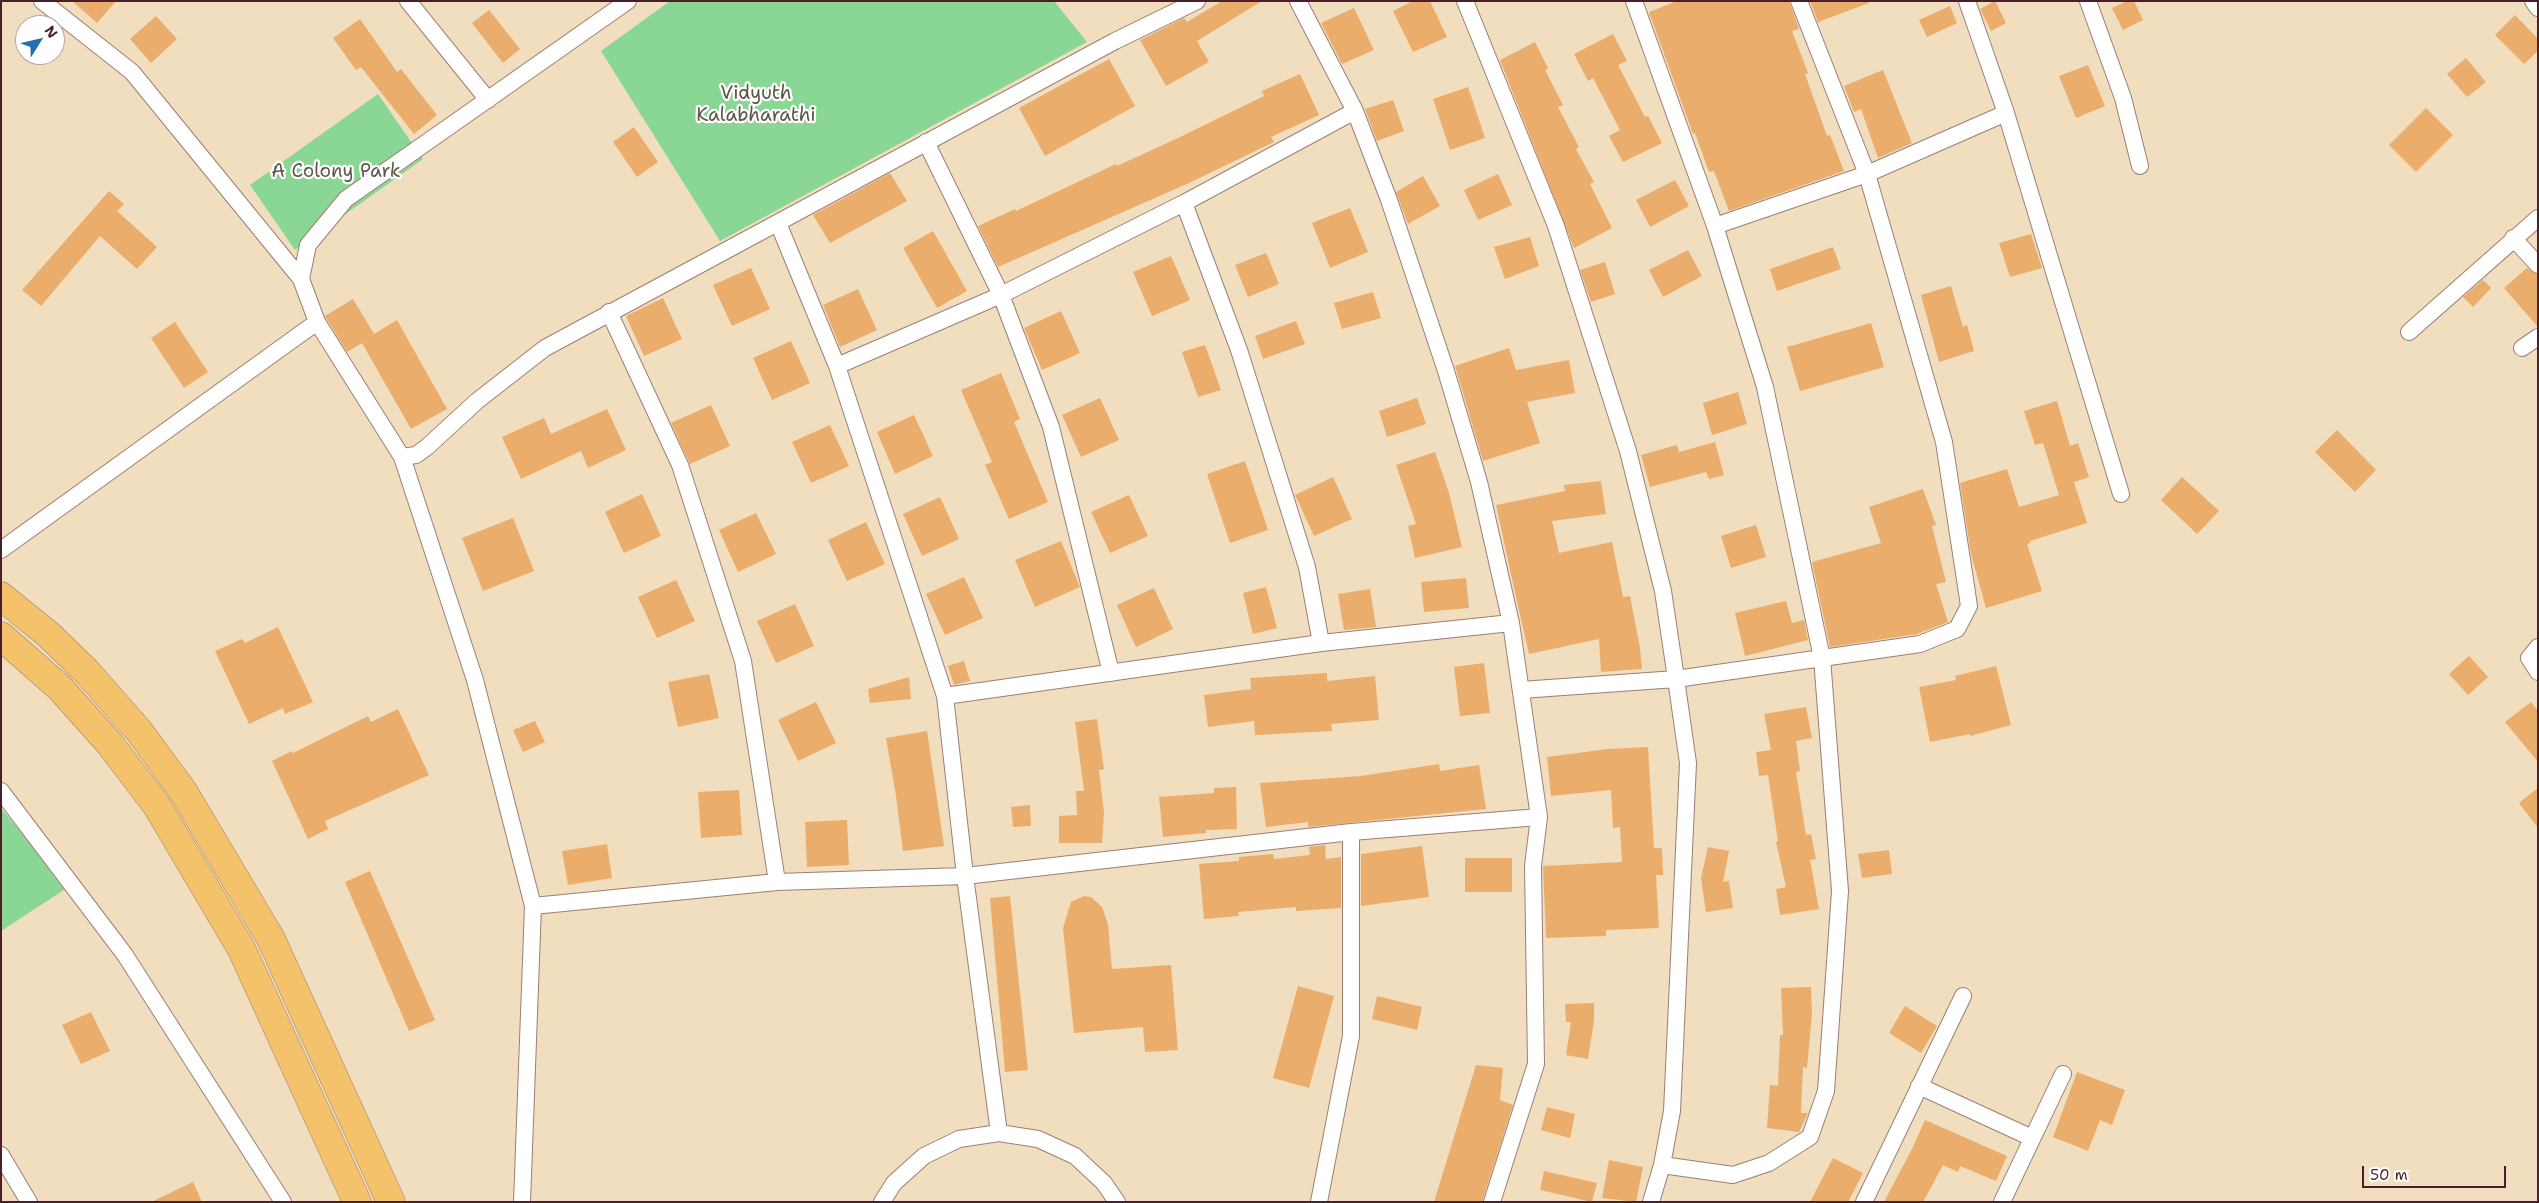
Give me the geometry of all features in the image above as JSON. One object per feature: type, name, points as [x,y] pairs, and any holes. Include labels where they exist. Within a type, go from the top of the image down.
[{"type":"highway","points":[[1,596],[49,635],[88,673],[139,731],[183,791],[271,939],[391,1202]]},
{"type":"highway","points":[[1,636],[60,688],[110,744],[157,806],[242,950],[357,1202]]},
{"type":"street","points":[[42,1],[132,72],[301,279],[317,322],[402,457],[475,680],[533,906],[522,1202]]},
{"type":"street","points":[[408,1],[488,100]]},
{"type":"street","points":[[301,279],[308,245],[346,199],[628,1]]},
{"type":"street","points":[[402,457],[416,455],[427,447],[477,401],[545,348],[1115,41],[1197,1]]},
{"type":"street","points":[[1298,1],[1355,110],[1389,200],[1446,371],[1479,482],[1511,623],[1522,690],[1539,817],[1533,866],[1536,1064],[1492,1202]]},
{"type":"street","points":[[1634,1],[1715,226],[1765,387],[1822,658],[1840,891],[1826,1091],[1810,1137],[1770,1163],[1733,1175],[1662,1165]]},
{"type":"street","points":[[1522,690],[1676,679],[1920,644],[1957,629],[1968,606],[1944,442],[1867,174],[1799,1]]},
{"type":"street","points":[[1966,1],[2006,114],[2121,494]]},
{"type":"street","points":[[2088,1],[2123,98],[2140,166]]},
{"type":"street","points":[[2533,1],[2538,8]]},
{"type":"street","points":[[1467,2],[1556,226],[1628,451],[1662,591],[1676,679],[1688,763],[1672,1111],[1662,1165],[1651,1202]]},
{"type":"street","points":[[837,366],[1001,295],[1184,203],[1355,110]]},
{"type":"street","points":[[1715,226],[1867,174],[2006,114]]},
{"type":"street","points":[[926,142],[1001,295],[1051,427],[1111,673]]},
{"type":"street","points":[[1184,203],[1239,350],[1307,567],[1321,643]]},
{"type":"street","points":[[2409,332],[2513,238],[2538,218]]},
{"type":"street","points":[[778,224],[837,366],[944,696],[965,876],[999,1132]]},
{"type":"street","points":[[2513,238],[2538,265]]},
{"type":"street","points":[[609,312],[680,466],[743,661],[777,882]]},
{"type":"street","points":[[1,550],[317,322]]},
{"type":"street","points":[[2522,348],[2538,337]]},
{"type":"street","points":[[944,696],[1321,643],[1511,623]]},
{"type":"street","points":[[2538,647],[2529,658],[2538,672]]},
{"type":"street","points":[[1,792],[125,955],[283,1202]]},
{"type":"street","points":[[533,906],[777,882],[965,876],[1351,832],[1539,817]]},
{"type":"street","points":[[1319,1202],[1351,1036],[1351,832]]},
{"type":"street","points":[[1868,1200],[1963,996]]},
{"type":"street","points":[[2002,1202],[2062,1074]]},
{"type":"street","points":[[1920,1086],[2032,1138]]},
{"type":"street","points":[[882,1202],[894,1183],[924,1156],[960,1138],[999,1132],[1038,1139],[1075,1156],[1104,1183],[1117,1202]]},
{"type":"street","points":[[1,1155],[29,1202]]},
{"type":"green space","name":"Vidyuth Kalabharathi","points":[[670,1],[1054,1],[1087,42],[720,241],[601,51]]},
{"type":"green space","name":"A Colony Park","points":[[378,94],[423,159],[295,250],[250,185]]},
{"type":"green space","points":[[1,808],[67,888],[1,931]]},
{"type":"building","points":[[72,1],[116,1],[97,23]]},
{"type":"building","points":[[1222,1],[1262,1],[1197,41],[1209,62],[1166,86],[1140,40],[1184,18],[1187,22]]},
{"type":"building","points":[[1413,1],[1430,1],[1447,37],[1413,52],[1393,11]]},
{"type":"building","points":[[1677,1],[1789,1],[1799,29],[1792,31],[1808,73],[1805,74],[1827,136],[1830,135],[1844,171],[1729,211],[1714,171],[1709,172],[1695,133],[1693,134],[1649,12]]},
{"type":"building","points":[[1810,1],[1869,1],[1869,3],[1818,22]]},
{"type":"building","points":[[1995,1],[2006,23],[1991,31],[1980,9]]},
{"type":"building","points":[[2127,1],[2134,1],[2143,20],[2123,30],[2112,8]]},
{"type":"building","points":[[1950,6],[1957,23],[1927,37],[1919,20]]},
{"type":"building","points":[[1354,8],[1374,50],[1342,64],[1321,23]]},
{"type":"building","points":[[489,10],[520,49],[503,63],[472,23]]},
{"type":"building","points":[[2515,15],[2538,39],[2538,51],[2524,64],[2495,35]]},
{"type":"building","points":[[156,16],[177,39],[151,63],[130,39]]},
{"type":"building","points":[[360,19],[397,72],[401,69],[437,115],[414,134],[361,67],[356,70],[333,38]]},
{"type":"building","points":[[1613,34],[1627,61],[1618,65],[1645,117],[1648,116],[1662,143],[1623,162],[1609,136],[1620,130],[1593,78],[1588,81],[1574,54]]},
{"type":"building","points":[[1535,42],[1548,68],[1545,70],[1563,105],[1558,107],[1579,147],[1576,149],[1594,182],[1590,184],[1612,228],[1574,248],[1500,60]]},
{"type":"building","points":[[2466,58],[2486,82],[2467,97],[2447,74]]},
{"type":"building","points":[[1109,59],[1135,106],[1045,156],[1019,108]]},
{"type":"building","points":[[2088,65],[2105,106],[2076,118],[2059,76]]},
{"type":"building","points":[[1883,70],[1912,143],[1878,158],[1861,109],[1854,112],[1844,86]]},
{"type":"building","points":[[1300,74],[1319,115],[1271,137],[1274,142],[1189,183],[998,267],[978,226],[1015,209],[1016,211],[1116,164],[1117,166],[1178,138],[1264,96],[1262,91]]},
{"type":"building","points":[[1468,87],[1485,138],[1450,150],[1433,99]]},
{"type":"building","points":[[1393,100],[1404,131],[1377,141],[1365,109]]},
{"type":"building","points":[[2426,108],[2453,135],[2416,172],[2389,145]]},
{"type":"building","points":[[634,127],[658,162],[637,177],[613,142]]},
{"type":"building","points":[[890,173],[907,201],[830,243],[813,215]]},
{"type":"building","points":[[1498,174],[1512,205],[1478,220],[1464,190]]},
{"type":"building","points":[[1423,176],[1440,206],[1408,224],[1396,192]]},
{"type":"building","points":[[1675,180],[1689,206],[1650,227],[1636,200]]},
{"type":"building","points":[[109,191],[124,204],[117,211],[157,247],[137,269],[100,236],[41,306],[22,290]]},
{"type":"building","points":[[1350,208],[1368,252],[1330,268],[1312,223]]},
{"type":"building","points":[[933,231],[967,291],[937,308],[903,248]]},
{"type":"building","points":[[2031,234],[2042,268],[2010,277],[1999,243]]},
{"type":"building","points":[[1530,237],[1539,266],[1505,279],[1494,247]]},
{"type":"building","points":[[1833,247],[1841,269],[1777,291],[1770,269]]},
{"type":"building","points":[[1688,250],[1702,276],[1663,297],[1649,270]]},
{"type":"building","points":[[1266,253],[1279,284],[1248,297],[1235,265]]},
{"type":"building","points":[[1171,256],[1190,300],[1152,316],[1133,272]]},
{"type":"building","points":[[1605,262],[1615,294],[1591,302],[1580,270]]},
{"type":"building","points":[[751,268],[770,309],[732,326],[713,285]]},
{"type":"building","points":[[2527,268],[2538,275],[2538,327],[2504,288]]},
{"type":"building","points":[[2483,280],[2491,288],[2473,307],[2463,297]]},
{"type":"building","points":[[1951,286],[1963,327],[1967,325],[1974,351],[1939,362],[1921,295]]},
{"type":"building","points":[[858,289],[877,330],[840,347],[823,305]]},
{"type":"building","points":[[1373,292],[1381,318],[1342,329],[1334,303]]},
{"type":"building","points":[[663,298],[682,339],[644,356],[626,316]]},
{"type":"building","points":[[353,299],[374,334],[397,320],[447,409],[411,429],[362,343],[347,352],[325,316]]},
{"type":"building","points":[[1061,311],[1080,353],[1042,370],[1024,328]]},
{"type":"building","points":[[1296,321],[1305,344],[1263,359],[1255,336]]},
{"type":"building","points":[[175,322],[208,372],[184,388],[151,338]]},
{"type":"building","points":[[1871,323],[1884,367],[1800,391],[1787,347]]},
{"type":"building","points":[[791,341],[810,383],[772,400],[753,358]]},
{"type":"building","points":[[1205,345],[1221,390],[1198,397],[1182,352]]},
{"type":"building","points":[[1509,348],[1516,370],[1569,360],[1575,393],[1527,402],[1540,443],[1483,461],[1455,366]]},
{"type":"building","points":[[1001,373],[1020,419],[1014,422],[1048,502],[1009,519],[985,465],[992,462],[961,390]]},
{"type":"building","points":[[1738,392],[1747,424],[1712,435],[1703,403]]},
{"type":"building","points":[[1100,398],[1119,440],[1081,457],[1062,415]]},
{"type":"building","points":[[1417,398],[1426,424],[1387,437],[1379,411]]},
{"type":"building","points":[[2057,401],[2070,446],[2078,443],[2089,477],[2074,482],[2087,523],[2030,541],[2027,544],[2042,591],[1986,608],[1971,554],[1960,483],[2007,469],[2019,507],[2059,495],[2043,443],[2035,445],[2024,411]]},
{"type":"building","points":[[711,405],[730,446],[690,464],[671,423]]},
{"type":"building","points":[[607,409],[626,450],[588,468],[581,451],[521,479],[502,437],[544,418],[551,434]]},
{"type":"building","points":[[914,415],[933,456],[895,474],[877,432]]},
{"type":"building","points":[[830,425],[849,466],[811,483],[792,442]]},
{"type":"building","points":[[2337,430],[2376,470],[2355,492],[2315,452]]},
{"type":"building","points":[[1715,442],[1724,475],[1709,479],[1706,472],[1650,487],[1641,455],[1677,445],[1679,452]]},
{"type":"building","points":[[1435,452],[1449,493],[1462,547],[1415,558],[1408,526],[1416,524],[1396,465]]},
{"type":"building","points":[[1245,461],[1268,530],[1230,543],[1207,474]]},
{"type":"building","points":[[1333,477],[1352,519],[1314,536],[1295,495]]},
{"type":"building","points":[[2182,477],[2219,511],[2197,534],[2161,500]]},
{"type":"building","points":[[1601,481],[1606,514],[1552,521],[1559,553],[1612,542],[1623,597],[1630,596],[1642,669],[1601,672],[1599,639],[1529,654],[1516,597],[1496,505],[1565,491],[1564,485]]},
{"type":"building","points":[[1923,489],[1936,525],[1932,526],[1946,582],[1936,584],[1948,622],[1917,634],[1830,647],[1812,562],[1881,543],[1869,507]]},
{"type":"building","points":[[642,494],[661,536],[624,553],[605,512]]},
{"type":"building","points":[[1129,495],[1148,536],[1110,553],[1091,512]]},
{"type":"building","points":[[940,497],[959,539],[922,556],[903,514]]},
{"type":"building","points":[[756,513],[776,554],[738,572],[719,530]]},
{"type":"building","points":[[513,518],[534,571],[483,591],[462,538]]},
{"type":"building","points":[[866,522],[885,564],[847,581],[828,540]]},
{"type":"building","points":[[1756,525],[1766,557],[1731,568],[1721,536]]},
{"type":"building","points":[[1061,541],[1080,587],[1035,607],[1015,560]]},
{"type":"building","points":[[964,577],[983,618],[945,635],[926,594]]},
{"type":"building","points":[[1466,578],[1469,608],[1424,612],[1421,582]]},
{"type":"building","points":[[676,580],[695,621],[657,638],[638,597]]},
{"type":"building","points":[[1266,587],[1277,628],[1253,634],[1243,593]]},
{"type":"building","points":[[1154,588],[1173,629],[1136,647],[1117,605]]},
{"type":"building","points":[[1370,589],[1376,627],[1344,630],[1338,594]]},
{"type":"building","points":[[1786,601],[1792,623],[1804,620],[1808,640],[1745,656],[1735,613]]},
{"type":"building","points":[[795,604],[814,646],[776,663],[757,621]]},
{"type":"building","points":[[278,627],[313,702],[285,714],[283,708],[249,724],[215,651],[242,639],[245,643]]},
{"type":"building","points":[[2469,656],[2488,677],[2468,695],[2449,674]]},
{"type":"building","points":[[964,661],[970,681],[954,685],[948,666]]},
{"type":"building","points":[[1484,663],[1490,713],[1460,716],[1454,667]]},
{"type":"building","points":[[1996,666],[2011,725],[1970,736],[1970,734],[1930,742],[1919,687],[1956,680],[1955,676]]},
{"type":"building","points":[[1327,673],[1327,681],[1375,676],[1379,720],[1331,724],[1332,731],[1255,735],[1254,721],[1208,727],[1204,695],[1251,689],[1250,678]]},
{"type":"building","points":[[709,674],[719,718],[678,727],[668,682]]},
{"type":"building","points":[[909,677],[911,699],[870,703],[868,689]]},
{"type":"building","points":[[816,702],[836,743],[798,761],[778,720]]},
{"type":"building","points":[[2531,702],[2538,711],[2538,762],[2505,722]]},
{"type":"building","points":[[1806,707],[1812,738],[1796,741],[1800,771],[1796,772],[1806,835],[1811,834],[1816,859],[1810,860],[1819,909],[1780,915],[1776,889],[1786,887],[1776,842],[1778,841],[1768,775],[1759,776],[1756,752],[1771,750],[1764,714]]},
{"type":"building","points":[[398,709],[429,775],[325,821],[328,829],[308,839],[272,761],[292,751],[293,753],[368,716],[371,722]]},
{"type":"building","points":[[1097,719],[1104,769],[1099,770],[1104,813],[1102,843],[1059,843],[1059,816],[1077,815],[1076,791],[1084,791],[1075,722]]},
{"type":"building","points":[[535,721],[545,742],[523,752],[513,730]]},
{"type":"building","points":[[927,731],[944,846],[903,851],[886,738]]},
{"type":"building","points":[[1648,747],[1654,848],[1662,848],[1663,875],[1656,875],[1659,928],[1606,930],[1606,936],[1546,938],[1543,866],[1622,862],[1620,827],[1613,828],[1611,790],[1551,796],[1547,757],[1608,749]]},
{"type":"building","points":[[1439,764],[1440,771],[1479,765],[1486,809],[1308,827],[1308,822],[1266,827],[1260,783],[1361,776]]},
{"type":"building","points":[[1236,787],[1237,829],[1206,830],[1206,833],[1163,837],[1159,797],[1214,793],[1214,788]]},
{"type":"building","points":[[2538,788],[2538,828],[2519,803]]},
{"type":"building","points":[[739,790],[742,835],[701,838],[698,792]]},
{"type":"building","points":[[1030,805],[1031,826],[1013,827],[1011,807]]},
{"type":"building","points":[[847,820],[849,865],[807,867],[805,822]]},
{"type":"building","points":[[607,844],[612,878],[568,885],[562,851]]},
{"type":"building","points":[[1325,845],[1326,859],[1341,857],[1341,908],[1296,911],[1296,907],[1238,912],[1239,916],[1204,919],[1199,864],[1239,861],[1239,857],[1273,854],[1274,859],[1310,855],[1309,847]]},
{"type":"building","points":[[1422,846],[1429,897],[1361,906],[1361,854]]},
{"type":"building","points":[[1708,847],[1729,851],[1723,882],[1729,881],[1733,908],[1706,912],[1701,878]]},
{"type":"building","points":[[1889,850],[1892,874],[1862,878],[1858,854]]},
{"type":"building","points":[[1465,858],[1512,858],[1512,892],[1465,892]]},
{"type":"building","points":[[370,871],[435,1020],[409,1031],[345,882]]},
{"type":"building","points":[[1010,896],[1028,1070],[1005,1072],[990,898]]},
{"type":"building","points":[[1084,896],[1091,897],[1102,907],[1108,924],[1112,969],[1171,965],[1178,1050],[1145,1052],[1143,1027],[1074,1033],[1063,928],[1071,902]]},
{"type":"building","points":[[1298,986],[1334,996],[1309,1088],[1273,1078]]},
{"type":"building","points":[[1811,987],[1812,1015],[1807,1068],[1803,1067],[1801,1113],[1808,1113],[1799,1132],[1767,1128],[1770,1085],[1778,1086],[1780,1035],[1783,1035],[1781,988]]},
{"type":"building","points":[[1377,996],[1422,1007],[1417,1030],[1372,1019]]},
{"type":"building","points":[[1594,1003],[1594,1021],[1588,1059],[1566,1055],[1571,1022],[1566,1022],[1565,1004]]},
{"type":"building","points":[[1905,1006],[1937,1026],[1921,1053],[1889,1033]]},
{"type":"building","points":[[91,1012],[110,1051],[81,1064],[62,1025]]},
{"type":"building","points":[[1476,1065],[1503,1068],[1500,1100],[1513,1105],[1482,1202],[1434,1202]]},
{"type":"building","points":[[2077,1072],[2125,1090],[2112,1125],[2100,1120],[2088,1151],[2053,1137]]},
{"type":"building","points":[[1547,1107],[1575,1114],[1570,1138],[1541,1130]]},
{"type":"building","points":[[1925,1120],[2007,1156],[1996,1181],[1960,1166],[1958,1172],[1943,1165],[1923,1202],[1884,1202]]},
{"type":"building","points":[[1833,1158],[1863,1173],[1848,1202],[1810,1202]]},
{"type":"building","points":[[1609,1160],[1643,1167],[1636,1202],[1602,1198]]},
{"type":"building","points":[[1544,1171],[1597,1183],[1592,1202],[1540,1190]]},
{"type":"building","points":[[193,1182],[202,1202],[151,1202]]}]
